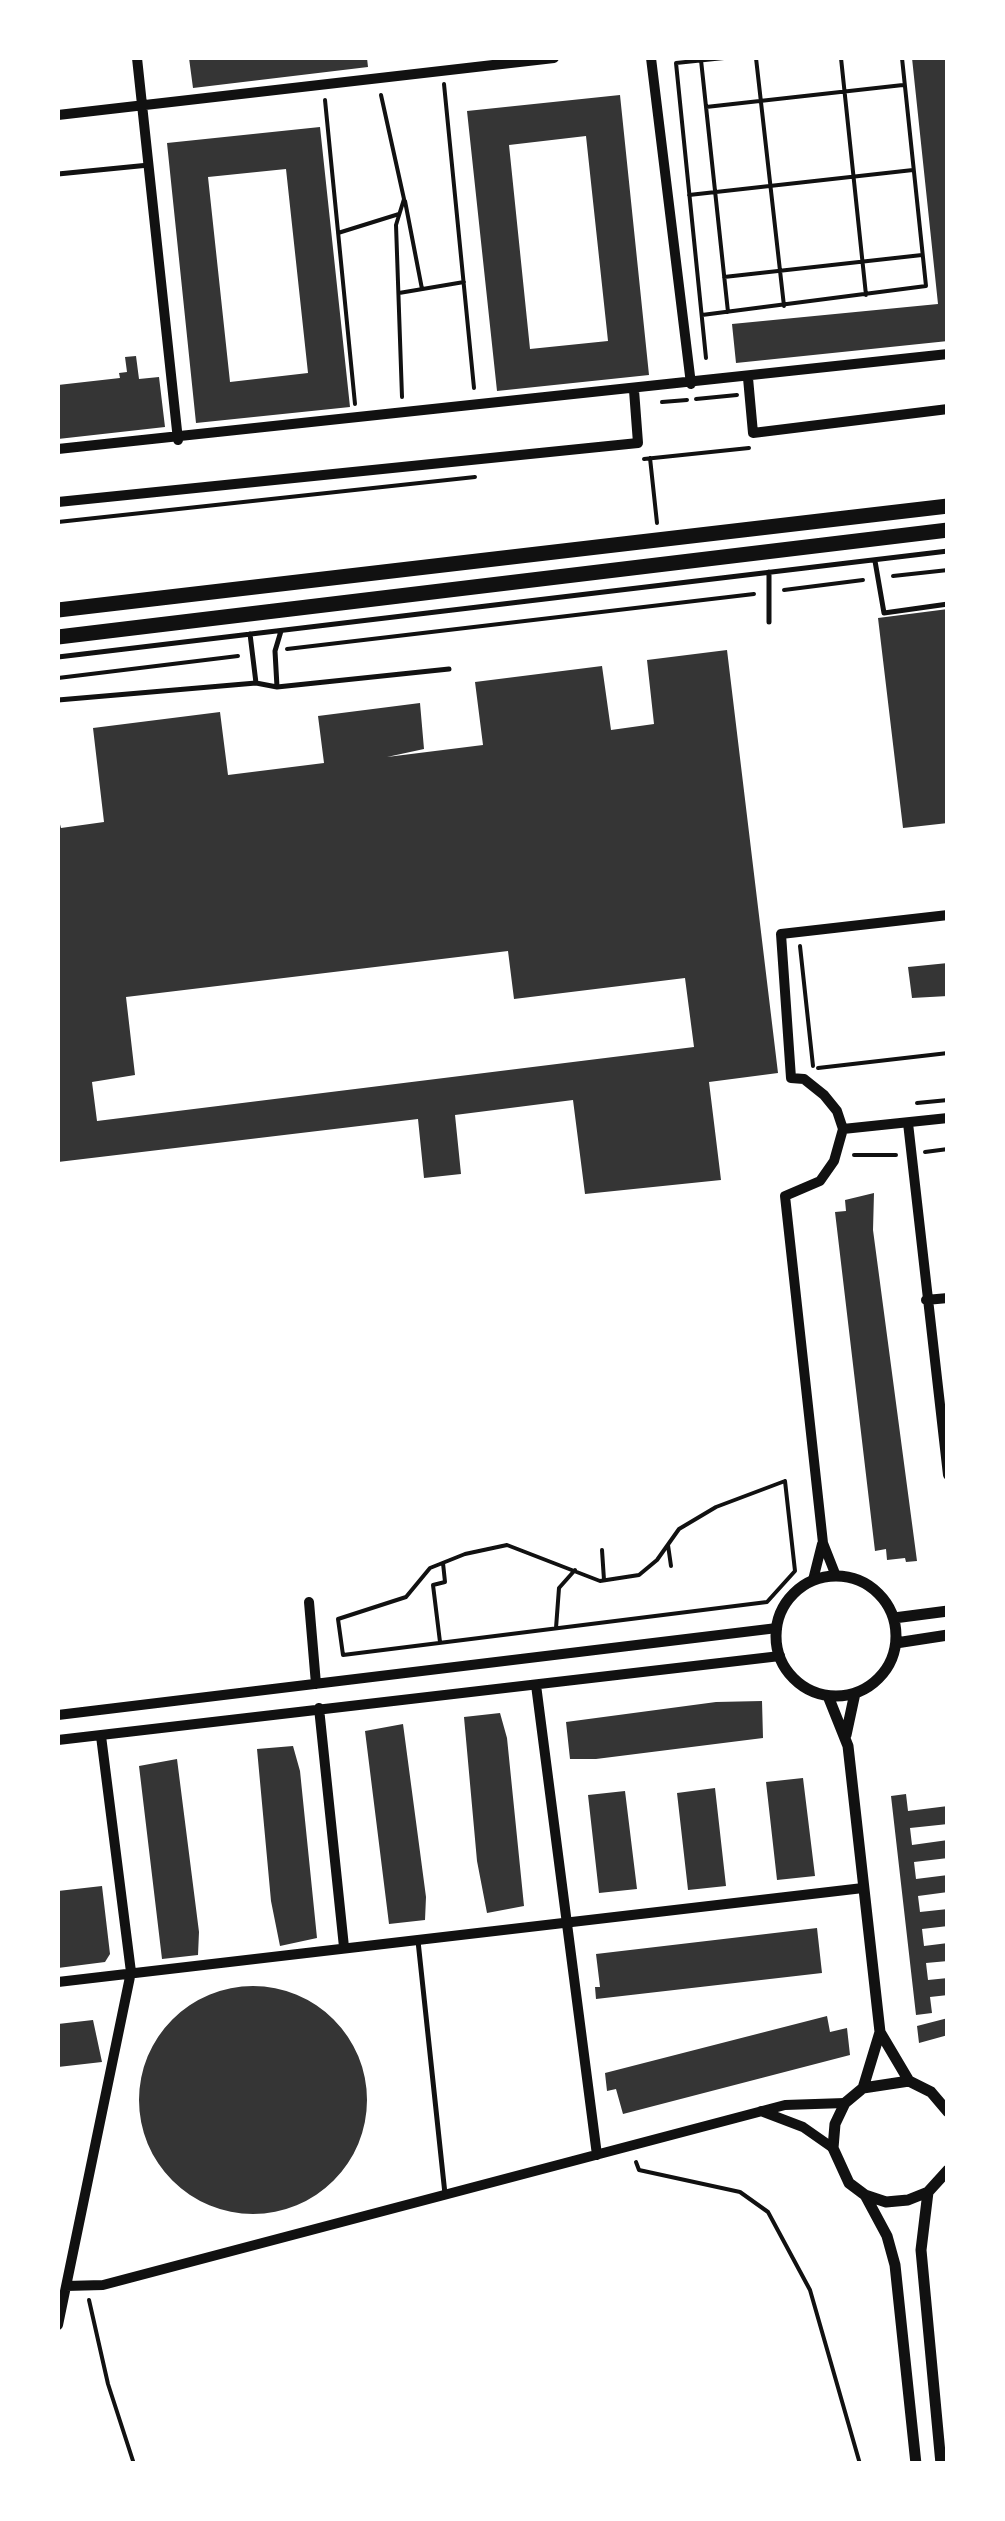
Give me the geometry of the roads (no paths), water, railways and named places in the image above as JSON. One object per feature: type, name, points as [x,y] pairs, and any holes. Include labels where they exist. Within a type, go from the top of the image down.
[{"type":"highway","points":[[58,610],[948,506]]},
{"type":"highway","points":[[58,637],[948,530]]},
{"type":"street","points":[[137,58],[178,440]]},
{"type":"street","points":[[58,115],[554,58]]},
{"type":"street","points":[[651,58],[691,384]]},
{"type":"street","points":[[58,450],[948,354]]},
{"type":"street","points":[[748,378],[753,433],[948,409]]},
{"type":"street","points":[[58,502],[638,443],[634,390]]},
{"type":"street","points":[[836,1576],[822,1543],[785,1196],[820,1182],[847,1129],[824,1095],[804,1079],[791,1078],[781,934],[948,915]]},
{"type":"street","points":[[847,1129],[948,1118]]},
{"type":"street","points":[[908,1123],[948,1475]]},
{"type":"street","points":[[926,1300],[948,1298]]},
{"type":"street","points":[[814,1580],[822,1543]]},
{"type":"street","points":[[836,1576],[874,1589],[894,1618],[896,1643],[887,1669],[855,1693],[828,1696],[798,1682],[780,1656],[777,1628],[791,1596],[814,1580],[836,1576]]},
{"type":"street","points":[[309,1602],[316,1684]]},
{"type":"street","points":[[894,1618],[948,1611]]},
{"type":"street","points":[[58,1715],[777,1628]]},
{"type":"street","points":[[896,1643],[948,1634]]},
{"type":"street","points":[[58,1740],[780,1656]]},
{"type":"street","points":[[536,1685],[596,2155]]},
{"type":"street","points":[[855,1693],[846,1735],[880,2032],[909,2082]]},
{"type":"street","points":[[828,1696],[846,1735]]},
{"type":"street","points":[[319,1708],[344,1948]]},
{"type":"street","points":[[58,2324],[132,1972],[101,1736]]},
{"type":"street","points":[[58,1982],[863,1888]]},
{"type":"street","points":[[880,2032],[862,2088],[845,2103],[835,2124],[833,2148],[838,2166],[865,2195],[887,2236],[895,2265],[916,2464]]},
{"type":"street","points":[[862,2088],[909,2082],[931,2092],[948,2093]]},
{"type":"street","points":[[931,2092],[948,2112]]},
{"type":"street","points":[[66,2286],[86,2286],[785,2105],[845,2103]]},
{"type":"street","points":[[760,2111],[803,2127],[833,2148]]},
{"type":"street","points":[[865,2195],[886,2202],[908,2200],[928,2192],[948,2170]]},
{"type":"street","points":[[928,2192],[920,2250],[941,2464]]},
{"type":"lane","points":[[58,174],[149,165]]},
{"type":"lane","points":[[58,657],[948,551]]},
{"type":"lane","points":[[875,560],[884,613],[948,604]]},
{"type":"lane","points":[[769,572],[769,622]]},
{"type":"lane","points":[[276,687],[276,651],[282,630]]},
{"type":"lane","points":[[250,634],[256,682]]},
{"type":"lane","points":[[58,700],[256,682],[276,687],[449,669]]},
{"type":"lane","points":[[418,1938],[445,2195]]}]
